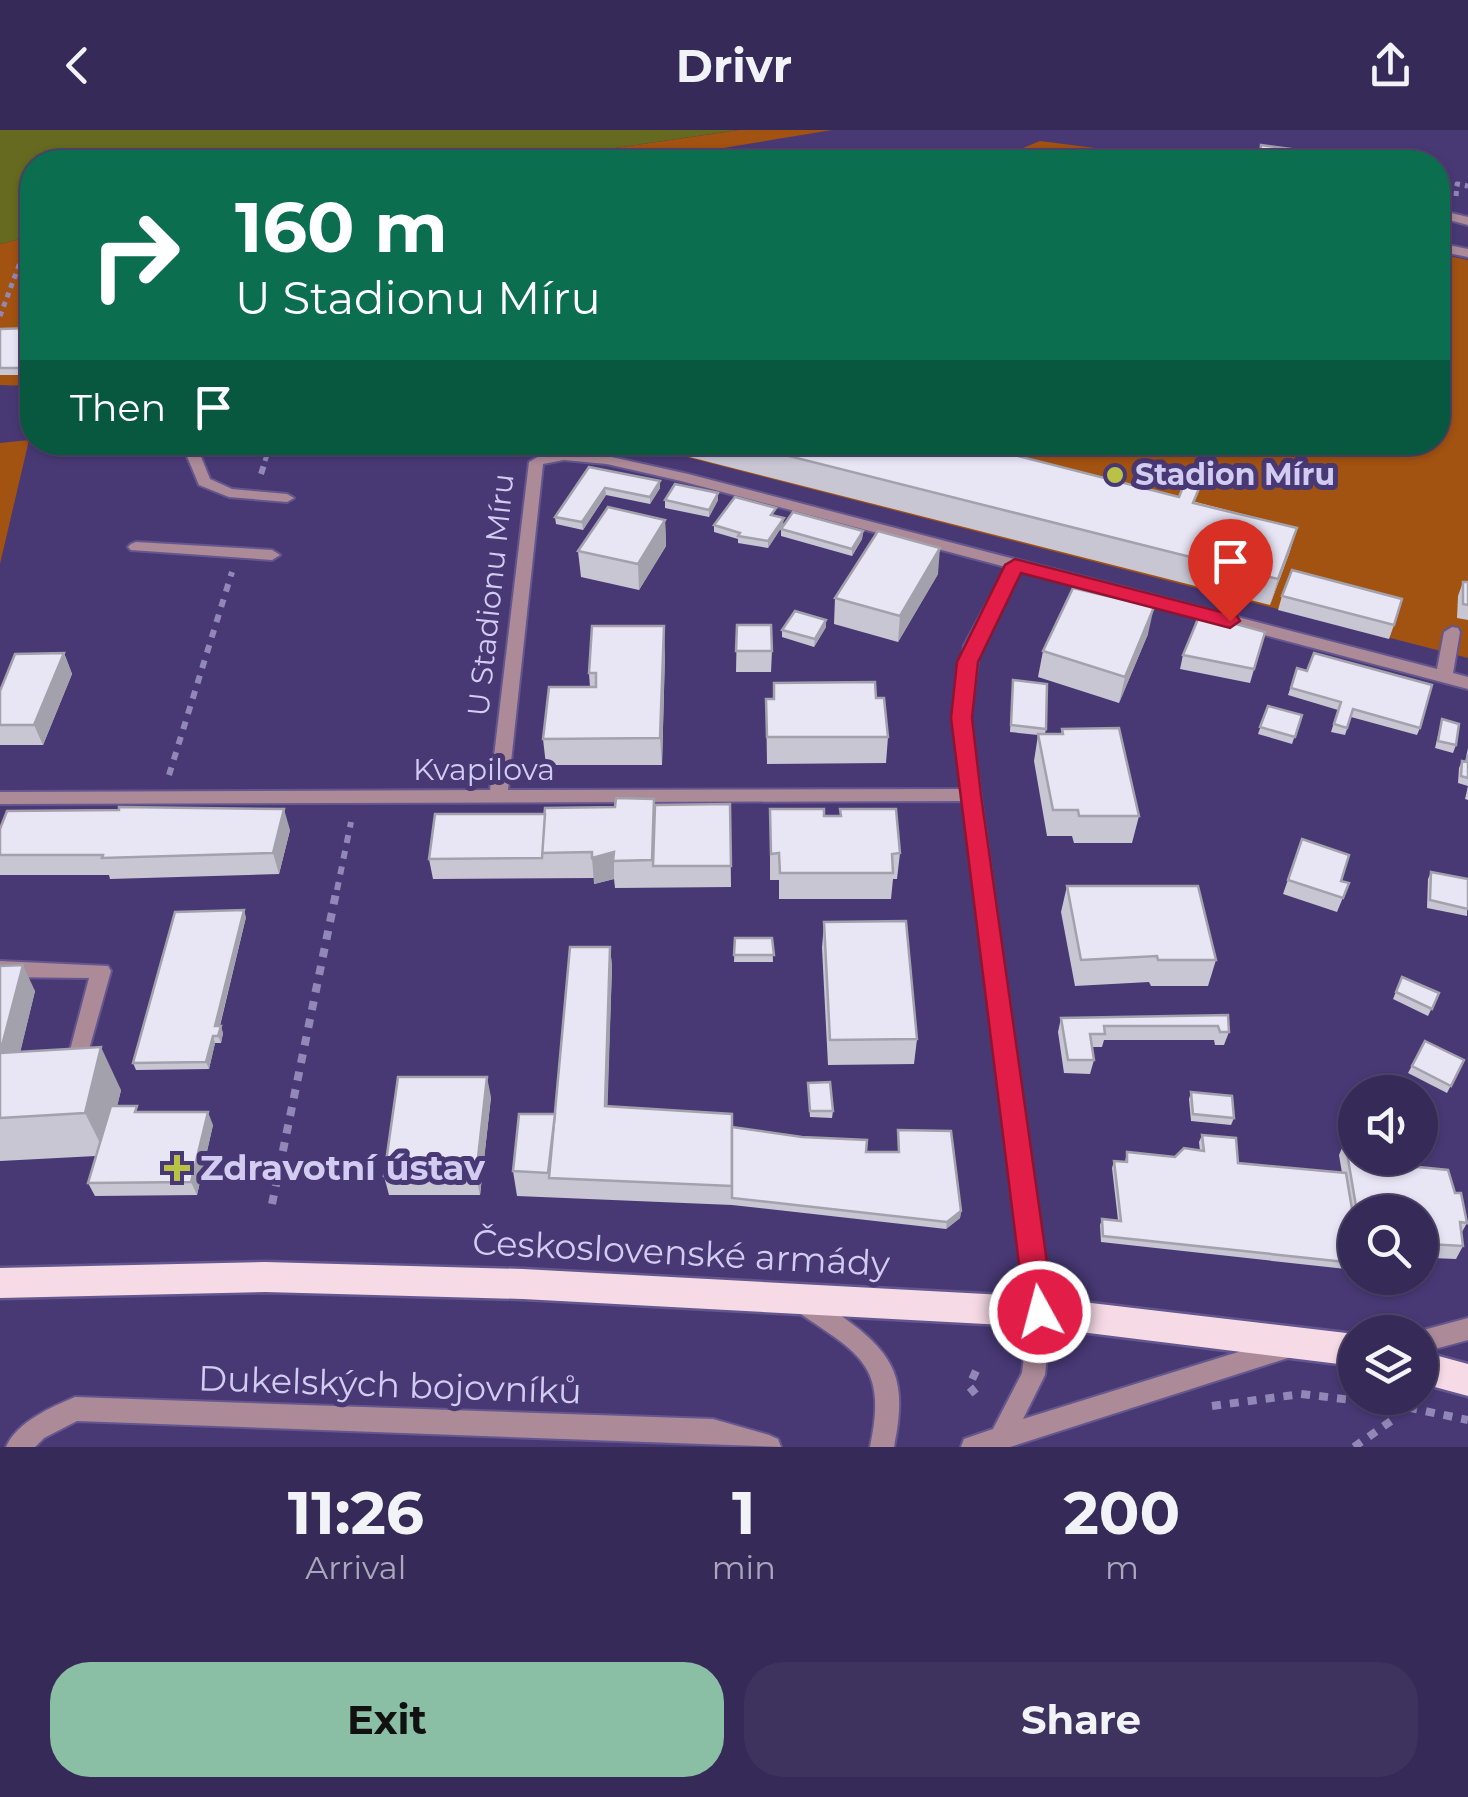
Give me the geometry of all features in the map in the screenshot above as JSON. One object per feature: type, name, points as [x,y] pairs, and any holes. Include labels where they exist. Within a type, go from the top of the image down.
[{"type":"main road","name":"Československé armády","points":[[0,1283],[265,1278],[795,1298],[1040,1312],[1338,1347]]},
{"type":"main road","points":[[1438,1371],[1468,1380]]},
{"type":"street","points":[[193,455],[204,482],[228,492],[287,498]]},
{"type":"street","name":"U Stadionu Míru","points":[[498,798],[536,462],[543,456],[598,459],[683,477],[1468,684]]},
{"type":"street","points":[[136,547],[272,555]]},
{"type":"street","points":[[1002,1436],[1033,1375],[1040,1312],[969,795],[962,718],[967,662],[1015,565]]},
{"type":"street","points":[[1444,677],[1452,632]]},
{"type":"street","name":"Kvapilova","points":[[0,798],[969,795]]},
{"type":"street","points":[[0,969],[101,970],[80,1054]]},
{"type":"street","points":[[795,1298],[867,1349],[890,1382],[889,1423],[882,1447]]},
{"type":"street","points":[[1438,1337],[1468,1329]]},
{"type":"street","points":[[973,1447],[1308,1341]]},
{"type":"street","name":"Dukelských bojovníků","points":[[18,1447],[36,1430],[75,1408],[714,1431],[770,1447]]},
{"type":"path","points":[[0,316],[20,263]]},
{"type":"path","points":[[254,496],[267,455]]},
{"type":"path","points":[[165,786],[238,552]]},
{"type":"path","points":[[272,1204],[351,822]]},
{"type":"path","points":[[976,1371],[969,1386],[978,1398]]},
{"type":"path","points":[[1196,1408],[1301,1394],[1338,1398]]},
{"type":"path","points":[[1438,1414],[1468,1420]]},
{"type":"path","points":[[1354,1447],[1391,1421],[1393,1415]]},
{"type":"shaded area","points":[[0,130],[738,130],[601,150],[20,150],[20,239],[0,244]]},
{"type":"shaded area","points":[[739,130],[832,130],[711,150],[602,150]]},
{"type":"shaded area","points":[[1040,141],[1111,150],[1018,150]]},
{"type":"shaded area","points":[[20,239],[20,386],[0,385],[0,244]]},
{"type":"shaded area","name":"Stadion Míru","points":[[1450,256],[1468,260],[1468,658],[679,455],[1450,455]]},
{"type":"shaded area","points":[[20,441],[20,455],[25,455],[0,564],[0,443]]},
{"type":"building","points":[[1261,145],[1299,150],[1261,150]]},
{"type":"building","points":[[20,328],[20,368],[0,368],[0,329]]},
{"type":"building","points":[[785,455],[1014,455],[1179,497],[1185,482],[1200,486],[1193,503],[1297,528],[1278,579]]},
{"type":"building","points":[[589,467],[660,481],[650,497],[605,488],[582,522],[555,517]]},
{"type":"building","points":[[675,484],[718,493],[709,510],[665,500]]},
{"type":"building","points":[[735,497],[776,508],[771,515],[784,518],[768,541],[738,536],[740,533],[714,525]]},
{"type":"building","points":[[608,507],[665,520],[638,564],[578,551]]},
{"type":"building","points":[[793,512],[863,531],[852,549],[781,529]]},
{"type":"building","points":[[878,531],[940,548],[900,616],[835,598]]},
{"type":"building","points":[[1292,570],[1402,599],[1394,625],[1282,596]]},
{"type":"building","points":[[1463,582],[1468,582],[1468,605],[1463,604]]},
{"type":"building","points":[[1073,588],[1154,607],[1125,677],[1043,651]]},
{"type":"building","points":[[795,611],[826,620],[815,639],[782,630]]},
{"type":"building","points":[[1200,614],[1265,632],[1254,669],[1183,655]]},
{"type":"building","points":[[737,625],[771,625],[772,651],[736,651]]},
{"type":"building","points":[[592,626],[664,626],[660,738],[543,739],[549,687],[596,687],[596,673],[589,673]]},
{"type":"building","points":[[64,653],[34,725],[0,725],[0,691],[15,654]]},
{"type":"building","points":[[1314,653],[1432,685],[1420,728],[1353,709],[1347,728],[1334,724],[1341,702],[1291,688],[1297,668],[1307,671]]},
{"type":"building","points":[[1013,680],[1047,684],[1046,729],[1011,725]]},
{"type":"building","points":[[875,682],[876,698],[884,698],[888,737],[767,737],[766,699],[774,699],[774,683]]},
{"type":"building","points":[[1268,706],[1302,715],[1295,737],[1260,727]]},
{"type":"building","points":[[1442,719],[1459,724],[1456,745],[1438,741]]},
{"type":"building","points":[[1119,728],[1139,816],[1079,816],[1078,810],[1053,810],[1038,734],[1063,734],[1062,729]]},
{"type":"building","points":[[1468,754],[1468,778],[1461,776],[1462,761],[1467,762]]},
{"type":"building","points":[[616,798],[654,799],[652,860],[613,861],[614,852],[592,858],[592,852],[541,853],[545,808],[615,807]]},
{"type":"building","points":[[730,804],[731,866],[653,866],[655,805]]},
{"type":"building","points":[[119,807],[284,809],[273,853],[102,858],[103,855],[0,855],[0,829],[7,811]]},
{"type":"building","points":[[770,809],[824,809],[824,816],[841,816],[840,809],[896,809],[900,853],[892,854],[893,873],[780,873],[779,853],[771,854]]},
{"type":"building","points":[[435,814],[545,814],[542,858],[429,859]]},
{"type":"building","points":[[1302,839],[1349,855],[1341,881],[1349,883],[1343,898],[1288,880]]},
{"type":"building","points":[[1431,872],[1468,879],[1468,909],[1430,900]]},
{"type":"building","points":[[1067,886],[1198,886],[1216,960],[1158,960],[1157,956],[1081,960]]},
{"type":"building","points":[[244,910],[215,1026],[221,1026],[218,1036],[213,1036],[206,1062],[133,1063],[175,912]]},
{"type":"building","points":[[906,921],[917,1039],[830,1040],[824,922]]},
{"type":"building","points":[[735,938],[772,938],[774,955],[734,955]]},
{"type":"building","points":[[570,947],[610,947],[605,1106],[732,1114],[732,1186],[549,1178]]},
{"type":"building","points":[[23,965],[0,1053],[0,966]]},
{"type":"building","points":[[1402,977],[1439,993],[1432,1009],[1396,992]]},
{"type":"building","points":[[1228,1015],[1229,1032],[1220,1032],[1218,1026],[1104,1026],[1105,1034],[1090,1034],[1094,1060],[1068,1060],[1061,1018]]},
{"type":"building","points":[[1425,1041],[1464,1060],[1451,1086],[1438,1079],[1438,1075],[1412,1066]]},
{"type":"building","points":[[101,1047],[85,1113],[0,1118],[0,1053]]},
{"type":"building","points":[[398,1077],[487,1077],[476,1176],[384,1176]]},
{"type":"building","points":[[830,1082],[833,1111],[810,1111],[808,1083]]},
{"type":"building","points":[[1191,1092],[1232,1096],[1234,1118],[1193,1114]]},
{"type":"building","points":[[111,1106],[137,1106],[135,1112],[208,1112],[191,1182],[88,1183]]},
{"type":"building","points":[[519,1114],[555,1114],[548,1173],[513,1171]]},
{"type":"building","points":[[732,1127],[802,1137],[867,1140],[866,1152],[899,1152],[898,1130],[951,1131],[961,1211],[947,1222],[732,1198]]},
{"type":"building","points":[[1202,1135],[1236,1138],[1238,1163],[1346,1175],[1350,1195],[1338,1195],[1338,1261],[1103,1236],[1102,1219],[1121,1221],[1114,1161],[1127,1162],[1127,1152],[1175,1157],[1184,1148],[1204,1151]]},
{"type":"building","points":[[1438,1169],[1448,1170],[1455,1193],[1461,1193],[1467,1223],[1460,1222],[1463,1246],[1438,1245],[1438,1195],[1354,1195],[1351,1175],[1438,1175]]},
{"type":"place","name":"Stadion Míru","points":[[1115,475]]},
{"type":"place","name":"Zdravotní ústav","points":[[177,1168]]},
{"type":"route","points":[[1040,1312],[969,795],[962,718],[967,662],[1015,565],[1230,621]]}]
